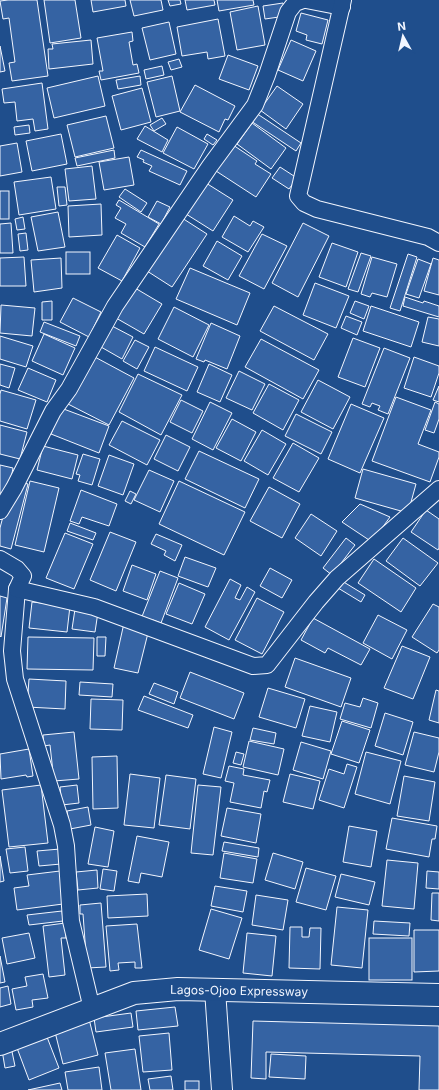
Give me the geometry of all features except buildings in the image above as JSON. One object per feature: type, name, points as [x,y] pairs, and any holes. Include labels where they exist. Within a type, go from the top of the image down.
[{"type":"main road","name":"Lagos-Ojoo Expressway","points":[[0,1044],[134,993],[178,989],[439,995]]},
{"type":"street","points":[[0,511],[14,488],[53,411],[69,389],[115,306],[210,166],[254,105],[267,75],[288,12],[295,3],[305,0],[343,3],[298,196],[304,203],[317,209],[435,239]]},
{"type":"street","points":[[17,589],[94,607],[253,666],[267,665],[316,602],[337,578],[439,489]]},
{"type":"street","points":[[0,559],[17,569],[23,576],[17,589],[12,651],[15,679],[62,825],[66,846],[71,921],[92,1009]]},
{"type":"street","points":[[215,990],[222,1090]]}]
